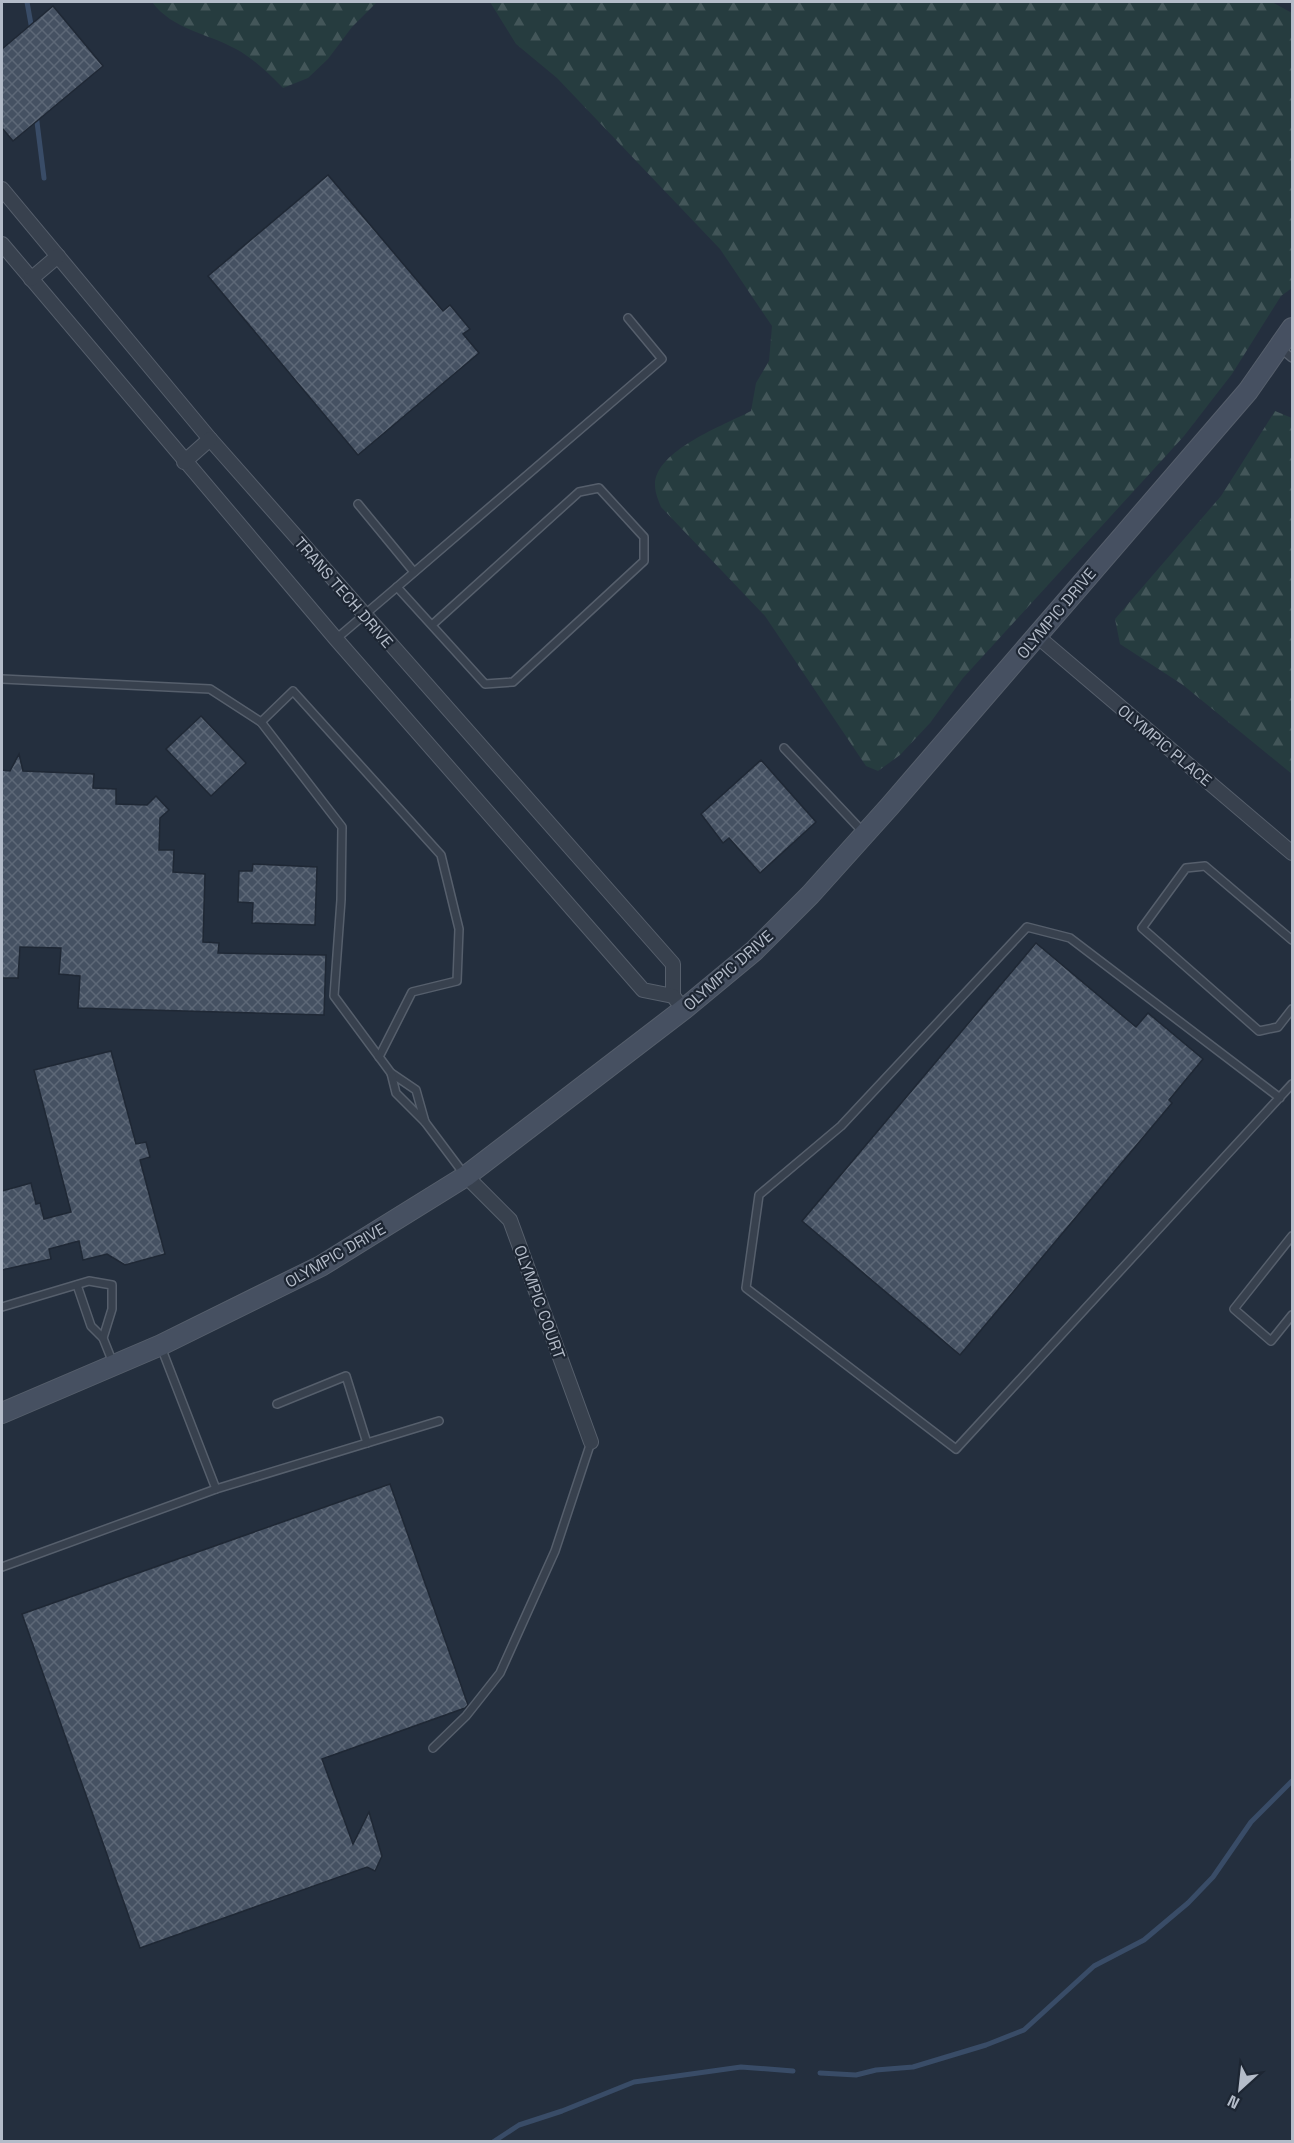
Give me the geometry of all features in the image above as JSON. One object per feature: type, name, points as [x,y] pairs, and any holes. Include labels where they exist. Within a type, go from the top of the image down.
[{"type":"street","name":"TRANS TECH DRIVE","points":[[2,189],[210,439],[673,964],[679,1002]]},
{"type":"street","points":[[2,244],[336,639],[643,990],[679,1002]]},
{"type":"street","points":[[31,279],[58,256]]},
{"type":"street","name":"OLYMPIC DRIVE","points":[[2,1413],[161,1345],[321,1266],[466,1176],[679,1002],[754,951],[810,895],[865,834],[1248,391],[1286,352],[1293,328]]},
{"type":"street","points":[[184,462],[210,439]]},
{"type":"street","name":"OLYMPIC PLACE","points":[[1037,636],[1293,853]]},
{"type":"street","name":"OLYMPIC COURT","points":[[466,1176],[510,1220],[591,1442]]},
{"type":"lane","points":[[336,639],[662,359],[628,318]]},
{"type":"lane","points":[[397,587],[485,684],[513,682],[644,561],[644,537],[599,488],[579,492],[432,625]]},
{"type":"lane","points":[[358,504],[414,572]]},
{"type":"lane","points":[[2,679],[210,689],[261,722],[342,827],[341,900],[333,996],[391,1073],[416,1089],[425,1122]]},
{"type":"lane","points":[[261,722],[293,691],[441,855],[459,929],[458,981],[412,992],[379,1057]]},
{"type":"lane","points":[[784,748],[865,834]]},
{"type":"lane","points":[[1293,940],[1205,866],[1186,867],[1142,928],[1259,1031],[1278,1028],[1293,1010]]},
{"type":"lane","points":[[1280,1098],[1070,938],[1027,927],[841,1126],[759,1195],[746,1288],[956,1449],[1293,1084]]},
{"type":"lane","points":[[391,1073],[396,1093],[425,1122],[466,1176]]},
{"type":"lane","points":[[1293,1236],[1234,1309],[1271,1341],[1293,1315]]},
{"type":"lane","points":[[2,1307],[89,1281],[112,1286],[112,1309],[102,1338]]},
{"type":"lane","points":[[77,1285],[92,1326],[102,1338],[114,1365]]},
{"type":"lane","points":[[161,1345],[216,1490]]},
{"type":"lane","points":[[277,1404],[346,1376],[367,1443]]},
{"type":"lane","points":[[2,1567],[216,1490],[439,1421]]},
{"type":"lane","points":[[433,1748],[466,1716],[500,1673],[555,1551],[591,1442]]},
{"type":"green space","points":[[152,2],[377,2],[352,27],[328,59],[308,78],[283,88],[243,53],[180,25],[160,11]]},
{"type":"green space","points":[[490,2],[1272,2],[1292,13],[1292,288],[1281,296],[1232,374],[1184,436],[963,678],[930,723],[900,755],[878,771],[866,766],[765,616],[661,507],[656,493],[658,472],[666,461],[693,440],[751,411],[756,383],[769,361],[772,326],[720,249],[557,78],[516,44]]},
{"type":"green space","points":[[1275,411],[1292,418],[1292,774],[1183,685],[1120,644],[1115,619],[1221,496]]},
{"type":"building","points":[[53,6],[103,66],[13,141],[2,128],[2,49]]},
{"type":"building","points":[[328,175],[443,311],[450,305],[470,329],[463,334],[479,353],[358,455],[208,276]]},
{"type":"building","points":[[201,716],[246,763],[211,796],[166,749]]},
{"type":"building","points":[[19,754],[23,771],[94,774],[93,788],[116,789],[116,804],[147,805],[156,796],[169,810],[160,818],[159,850],[174,850],[173,872],[205,874],[203,942],[219,943],[218,953],[326,955],[324,1015],[78,1008],[80,976],[59,974],[61,948],[20,947],[18,978],[2,978],[2,770],[10,771]]},
{"type":"building","points":[[761,760],[816,822],[760,873],[729,838],[723,843],[701,814]]},
{"type":"building","points":[[253,864],[317,867],[315,925],[252,923],[253,903],[238,902],[239,871],[252,871]]},
{"type":"building","points":[[1036,943],[1136,1027],[1148,1013],[1203,1059],[1169,1100],[1172,1103],[960,1355],[802,1221]]},
{"type":"building","points":[[111,1051],[136,1144],[146,1142],[150,1157],[140,1160],[165,1254],[125,1265],[107,1254],[83,1260],[79,1241],[49,1249],[51,1259],[2,1270],[2,1191],[31,1183],[36,1204],[40,1203],[44,1219],[71,1212],[34,1070]]},
{"type":"building","points":[[390,1484],[468,1705],[322,1759],[353,1844],[369,1812],[382,1856],[375,1871],[367,1867],[140,1948],[22,1614]]},
{"type":"waterway","points":[[27,2],[32,30]]},
{"type":"waterway","points":[[36,114],[44,178]]},
{"type":"waterway","points":[[820,2073],[856,2075],[876,2070],[913,2067],[986,2045],[1024,2030],[1094,1966],[1144,1940],[1188,1903],[1213,1877],[1251,1822],[1292,1781]]},
{"type":"waterway","points":[[493,2142],[519,2125],[562,2111],[634,2082],[741,2067],[793,2071]]}]
